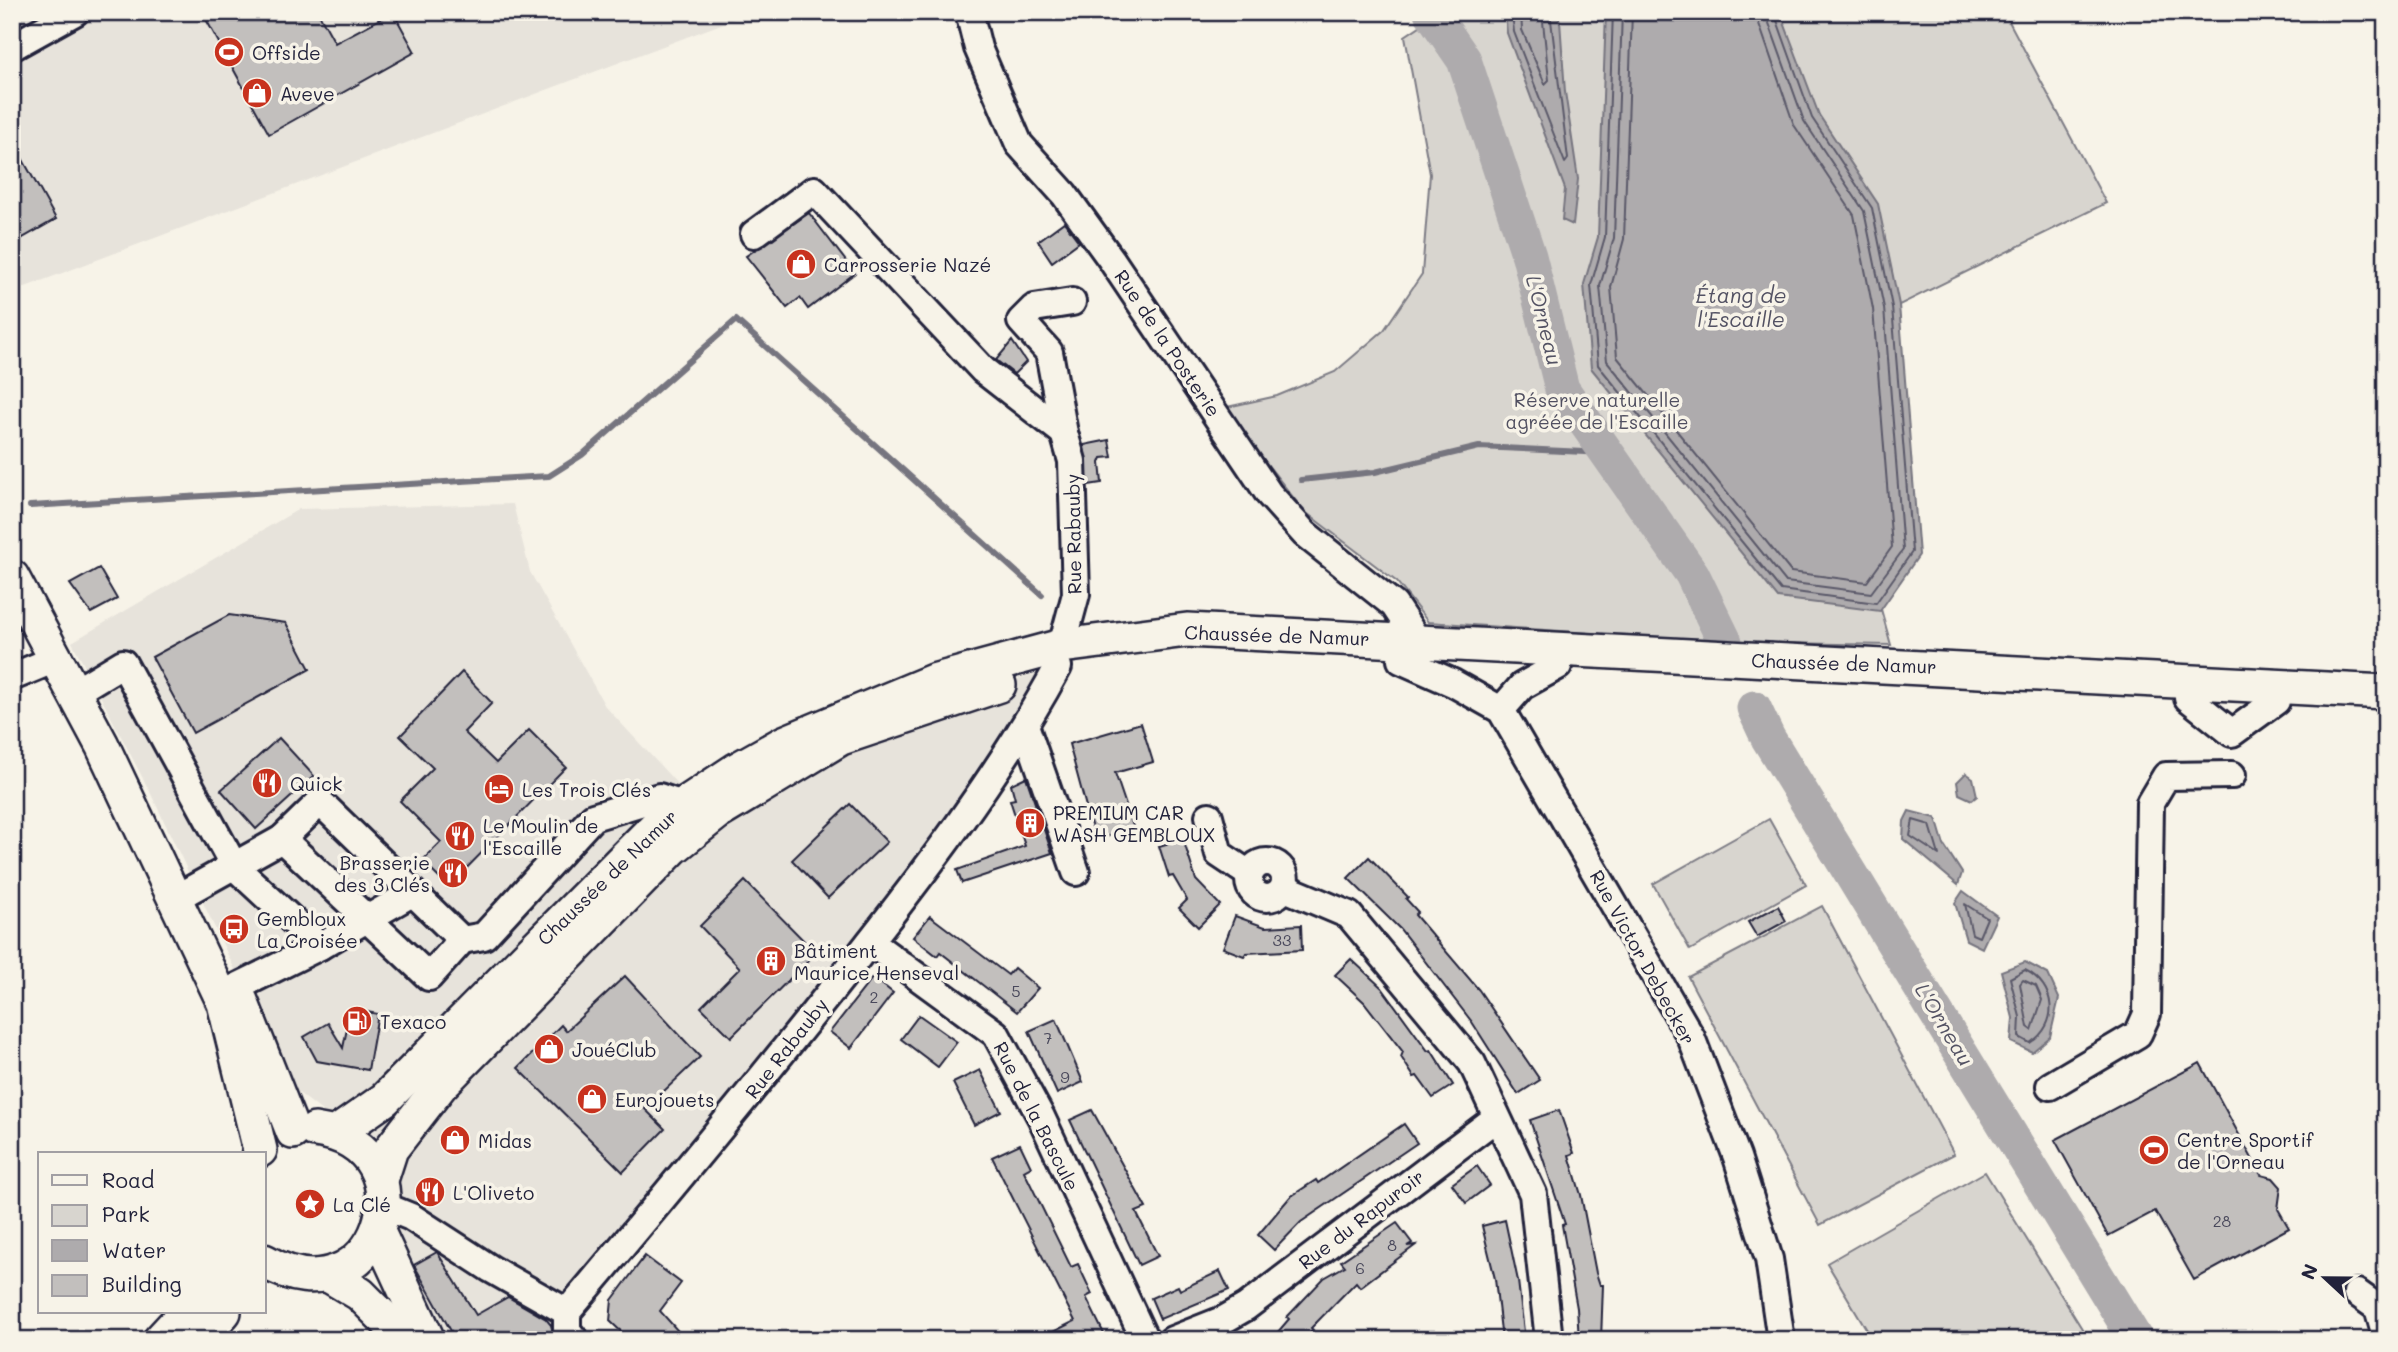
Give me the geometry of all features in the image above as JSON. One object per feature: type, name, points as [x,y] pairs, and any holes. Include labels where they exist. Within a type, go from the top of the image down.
[{"type":"main road","points":[[12,577],[235,988],[293,1132]]},
{"type":"main road","name":"Chaussée de Namur","points":[[335,1134],[386,1099],[520,961],[656,826],[682,805],[784,743],[933,681],[1186,631],[1558,666],[1682,665]]},
{"type":"main road","name":"Chaussée de Namur","points":[[1409,650],[1798,671],[2386,692]]},
{"type":"main road","name":"Chaussée de Namur","points":[[328,1275],[349,1266],[366,1251],[381,1206],[391,1149],[440,1086],[673,848],[707,821],[841,738],[1060,657]]},
{"type":"main road","name":"Chaussée de Namur","points":[[1798,671],[2188,698],[2386,708]]},
{"type":"main road","points":[[102,745],[224,1003],[258,1152],[275,1139],[293,1132],[316,1130],[335,1134],[363,1151],[428,1340]]},
{"type":"main road","points":[[270,1271],[305,1277],[328,1275],[360,1294],[406,1340]]},
{"type":"main road","points":[[160,1340],[184,1314]]},
{"type":"main road","points":[[200,1340],[222,1314]]},
{"type":"street","points":[[12,47],[75,12]]},
{"type":"street","name":"Rue de la Posterie","points":[[969,12],[978,48],[1019,144],[1064,194],[1111,259],[1269,494],[1305,534],[1394,605],[1409,650]]},
{"type":"street","points":[[754,234],[814,190],[983,370],[1064,433]]},
{"type":"street","name":"Rue Rabauby","points":[[567,1312],[724,1127],[870,942],[967,815],[1026,728],[1060,657],[1076,594],[1072,461],[1049,352],[1021,321],[1034,308],[1072,302]]},
{"type":"street","points":[[1409,650],[1453,683],[1502,710],[1522,686],[1558,666]]},
{"type":"street","points":[[12,677],[58,658]]},
{"type":"street","points":[[75,692],[123,663],[233,866],[320,946]]},
{"type":"street","name":"Rue Victor Debecker","points":[[1502,710],[1691,1037],[1737,1157],[1769,1259],[1782,1340]]},
{"type":"street","points":[[1026,728],[1076,872]]},
{"type":"street","points":[[2050,1086],[2138,1034],[2147,1014],[2150,803],[2166,776],[2232,775]]},
{"type":"street","points":[[282,839],[429,977],[462,940],[484,936],[593,817],[659,797],[682,805]]},
{"type":"street","points":[[183,894],[282,839],[320,802],[462,940]]},
{"type":"street","points":[[1209,816],[1219,854],[1249,874]]},
{"type":"street","points":[[1277,855],[1285,873],[1285,888],[1270,900],[1252,893],[1249,874],[1255,866],[1277,855]]},
{"type":"street","points":[[1285,888],[1349,915],[1472,1063],[1533,1194],[1549,1340]]},
{"type":"street","points":[[235,988],[367,921],[412,893]]},
{"type":"street","name":"Rue de la Bascule","points":[[870,942],[996,1034],[1041,1117],[1145,1340]]},
{"type":"street","name":"Rue du Rapuroir","points":[[1172,1340],[1225,1319],[1496,1118]]},
{"type":"street","points":[[381,1206],[411,1217],[491,1269],[567,1312],[567,1330],[575,1340]]},
{"type":"street","points":[[2357,1293],[2378,1308],[2386,1336]]},
{"type":"shaded area","points":[[12,12],[753,12],[12,292]]},
{"type":"shaded area","points":[[513,504],[530,572],[605,706],[683,790],[763,784],[1007,682],[1058,667],[1026,728],[567,1312],[575,1340],[450,1340],[335,1121],[291,1087],[150,792],[72,642],[299,509]]},
{"type":"green space","name":"Réserve naturelle agréée de l'Escaille","points":[[1452,12],[2004,12],[2106,203],[1899,305],[1813,366],[1891,645],[1725,642],[1428,622],[1397,582],[1304,511],[1223,408],[1277,396],[1335,372],[1384,330],[1422,274],[1430,174],[1405,36],[1423,24]]},
{"type":"green space","points":[[1769,819],[1806,885],[1690,950],[1653,884]]},
{"type":"green space","points":[[1822,906],[1954,1154],[1820,1225],[1688,977]]},
{"type":"green space","points":[[1985,1172],[2089,1340],[1873,1340],[1827,1263]]},
{"type":"water","points":[[1505,12],[1556,12],[1560,21],[1565,92],[1578,179],[1573,225],[1562,220],[1565,189],[1507,33]]},
{"type":"water","name":"Étang de l'Escaille","points":[[1606,12],[1780,12],[1819,115],[1878,204],[1899,305],[1919,555],[1880,611],[1778,598],[1591,368],[1584,284],[1598,237]]},
{"type":"water","points":[[1966,773],[1973,778],[1977,796],[1972,800],[1959,794],[1957,782]]},
{"type":"water","points":[[1909,811],[1936,818],[1944,845],[1962,873],[1958,885],[1903,839],[1904,821]]},
{"type":"water","points":[[1963,891],[1997,916],[1982,948],[1966,940],[1955,903]]},
{"type":"water","points":[[2025,962],[2048,974],[2059,998],[2050,1037],[2032,1052],[2011,1042],[2013,1018],[2001,971]]},
{"type":"building","points":[[202,12],[318,12],[335,43],[393,12],[415,52],[269,134]]},
{"type":"building","points":[[12,140],[56,219],[12,244]]},
{"type":"building","name":"Carrosserie Nazé","points":[[809,213],[855,273],[808,309],[800,298],[787,308],[746,256]]},
{"type":"building","points":[[1064,222],[1079,242],[1052,262],[1038,241]]},
{"type":"building","points":[[1012,341],[1026,362],[1014,374],[996,360]]},
{"type":"building","points":[[1109,440],[1112,457],[1102,458],[1100,463],[1102,483],[1088,485],[1084,445]]},
{"type":"building","points":[[99,568],[117,599],[91,613],[70,584]]},
{"type":"building","points":[[229,615],[286,623],[310,669],[193,733],[152,657]]},
{"type":"building","points":[[462,672],[492,703],[464,732],[496,763],[529,730],[566,767],[448,887],[422,861],[441,842],[400,801],[433,768],[400,736]]},
{"type":"building","points":[[1141,723],[1153,762],[1115,773],[1134,829],[1095,840],[1069,744]]},
{"type":"building","name":"Quick","points":[[279,738],[314,776],[256,829],[221,790]]},
{"type":"building","name":"PREMIUM CAR WASH GEMBLOUX","points":[[1026,777],[1052,853],[962,883],[957,870],[1025,846],[1010,800],[1015,799],[1011,784]]},
{"type":"building","points":[[850,804],[887,842],[828,898],[792,860]]},
{"type":"building","points":[[1183,839],[1196,880],[1220,905],[1198,927],[1179,908],[1187,900],[1173,876],[1169,877],[1159,846]]},
{"type":"building","points":[[1369,857],[1408,897],[1406,899],[1418,912],[1415,915],[1479,990],[1540,1080],[1518,1094],[1472,1022],[1400,929],[1348,878]]},
{"type":"building","name":"Bâtiment Maurice Henseval","points":[[745,881],[816,953],[731,1037],[701,1007],[740,968],[700,926]]},
{"type":"building","points":[[1778,906],[1786,921],[1757,937],[1748,922]]},
{"type":"building","points":[[930,916],[1008,975],[1014,968],[1038,988],[1017,1012],[940,952],[937,956],[913,937]]},
{"type":"building","points":[[1235,916],[1265,927],[1301,925],[1302,950],[1246,953],[1244,956],[1223,948]]},
{"type":"building","points":[[1351,959],[1382,988],[1428,1051],[1431,1050],[1453,1085],[1433,1098],[1417,1076],[1414,1077],[1401,1057],[1403,1052],[1364,1002],[1335,975]]},
{"type":"building","points":[[625,976],[700,1057],[645,1109],[665,1129],[623,1172],[518,1068],[561,1025],[566,1031]]},
{"type":"building","points":[[873,977],[893,993],[851,1048],[830,1032]]},
{"type":"building","points":[[351,1009],[378,1014],[368,1070],[317,1061],[304,1037],[328,1023],[343,1048]]},
{"type":"building","points":[[919,1015],[957,1042],[938,1067],[901,1039]]},
{"type":"building","points":[[1056,1019],[1083,1082],[1057,1094],[1029,1031]]},
{"type":"building","name":"Centre Sportif de l'Orneau","points":[[2200,1063],[2261,1175],[2273,1178],[2281,1187],[2278,1209],[2289,1228],[2194,1280],[2155,1211],[2108,1236],[2055,1140]]},
{"type":"building","points":[[980,1070],[1001,1111],[974,1125],[953,1083]]},
{"type":"building","points":[[1092,1110],[1146,1208],[1136,1212],[1158,1256],[1139,1265],[1070,1120]]},
{"type":"building","points":[[1559,1110],[1574,1153],[1569,1155],[1581,1195],[1596,1273],[1600,1285],[1603,1285],[1601,1340],[1579,1340],[1577,1308],[1562,1225],[1565,1224],[1530,1120]]},
{"type":"building","points":[[1404,1124],[1417,1143],[1301,1222],[1274,1250],[1258,1235],[1290,1197],[1316,1180],[1318,1183]]},
{"type":"building","points":[[1020,1144],[1031,1167],[1024,1171],[1071,1267],[1078,1264],[1092,1294],[1086,1297],[1107,1340],[1037,1340],[1075,1321],[992,1157]]},
{"type":"building","points":[[1477,1166],[1490,1185],[1466,1203],[1452,1184]]},
{"type":"building","points":[[1505,1220],[1518,1281],[1525,1340],[1502,1340],[1495,1279],[1482,1226]]},
{"type":"building","points":[[1397,1223],[1412,1243],[1407,1246],[1416,1245],[1360,1287],[1356,1282],[1311,1328],[1313,1330],[1303,1340],[1271,1340],[1289,1319],[1287,1317],[1324,1278],[1345,1266],[1341,1261]]},
{"type":"building","points":[[437,1252],[476,1315],[508,1297],[546,1319],[551,1325],[555,1340],[456,1340],[414,1265]]},
{"type":"building","points":[[645,1256],[681,1283],[660,1311],[686,1340],[630,1340],[610,1321],[612,1300]]},
{"type":"building","points":[[1220,1271],[1229,1290],[1160,1319],[1151,1298],[1178,1286],[1180,1290]]},
{"type":"waterway","name":"L'Orneau","points":[[1431,12],[1464,60],[1529,256],[1562,389],[1692,574],[1725,642]]},
{"type":"waterway","points":[[30,506],[549,476],[582,455],[736,320],[1042,595]]},
{"type":"waterway","points":[[1301,480],[1375,472],[1479,447],[1606,453]]},
{"type":"waterway","name":"L'Orneau","points":[[1754,708],[1768,738],[2136,1340]]},
{"type":"place","name":"Offside","points":[[229,52]]},
{"type":"place","name":"Aveve","points":[[257,93]]},
{"type":"place","name":"Carrosserie Nazé","points":[[801,264]]},
{"type":"place","name":"Quick","points":[[267,783]]},
{"type":"place","name":"Les Trois Clés","points":[[499,789]]},
{"type":"place","name":"PREMIUM CAR WASH GEMBLOUX","points":[[1030,823]]},
{"type":"place","name":"Le Moulin de l'Escaille","points":[[460,836]]},
{"type":"place","name":"Brasserie des 3 Clés","points":[[453,873]]},
{"type":"place","name":"Gembloux La Croisée","points":[[234,929]]},
{"type":"place","name":"Bâtiment Maurice Henseval","points":[[771,961]]},
{"type":"place","name":"Texaco","points":[[357,1021]]},
{"type":"place","name":"JouéClub","points":[[549,1049]]},
{"type":"place","name":"Eurojouets","points":[[592,1099]]},
{"type":"place","name":"Midas","points":[[455,1140]]},
{"type":"place","name":"Centre Sportif de l'Orneau","points":[[2154,1150]]},
{"type":"place","name":"L'Oliveto","points":[[430,1192]]},
{"type":"place","name":"La Clé","points":[[310,1204]]}]
